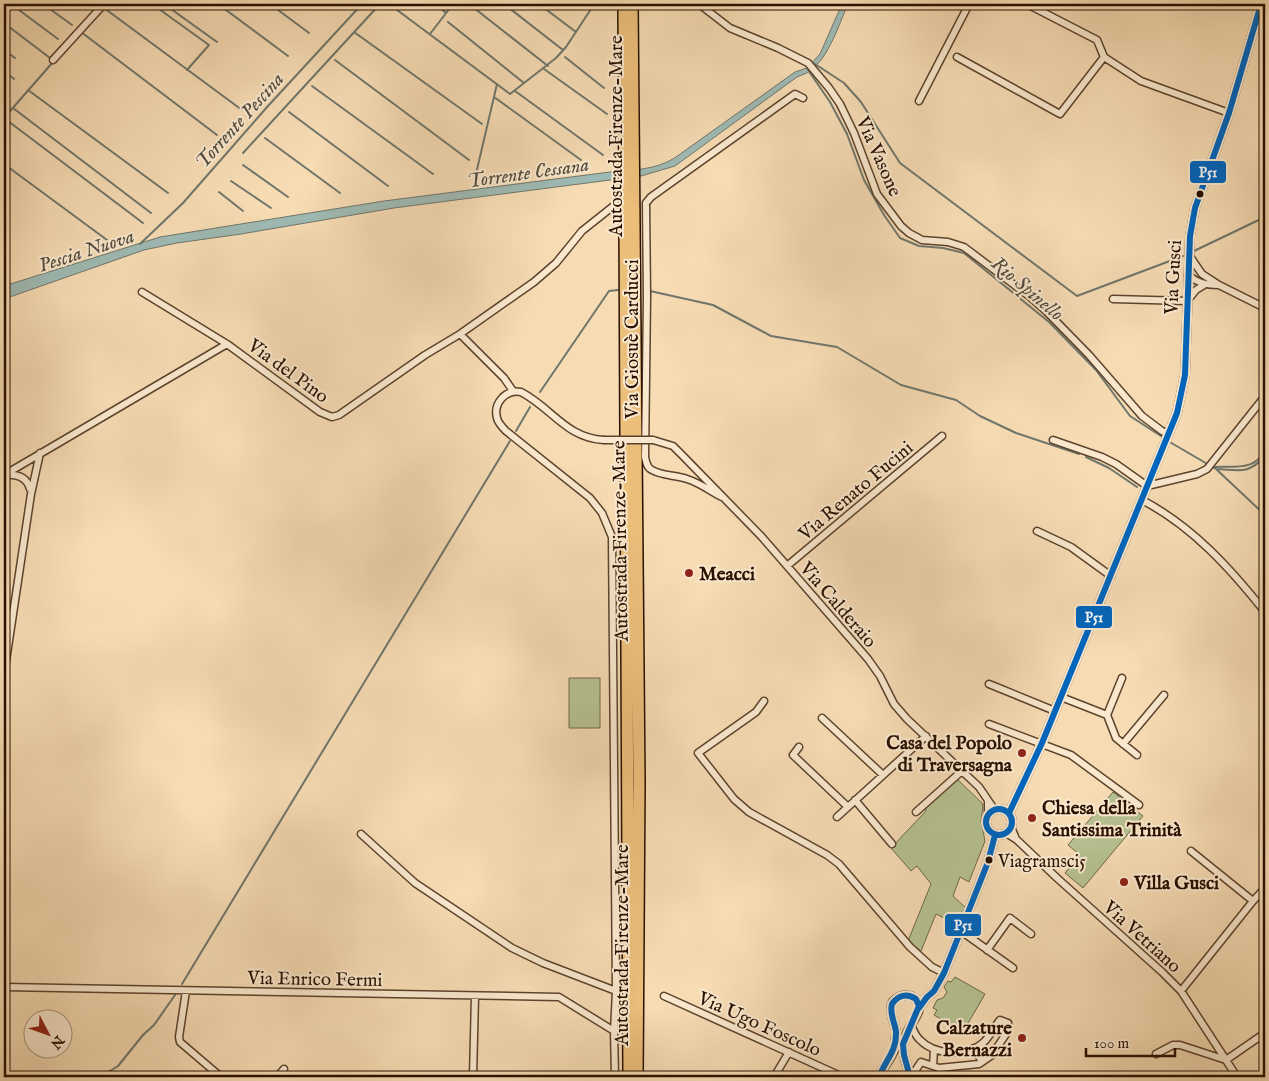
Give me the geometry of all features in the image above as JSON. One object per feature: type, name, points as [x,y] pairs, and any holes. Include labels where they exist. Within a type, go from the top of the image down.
[{"type":"highway","name":"Autostrada Firenze-Mare","points":[[624,4],[629,166]]},
{"type":"highway","name":"Autostrada Firenze-Mare","points":[[629,1077],[629,166],[632,4]]},
{"type":"highway","name":"Autostrada Firenze-Mare","points":[[629,179],[639,782],[638,1077]]},
{"type":"street","points":[[53,60],[104,4]]},
{"type":"street","name":"Via Vasone","points":[[699,4],[730,28],[778,48],[808,64],[840,104],[854,133],[877,194],[901,226],[922,240],[948,242],[964,247],[1029,296],[1048,312],[1083,348],[1142,416],[1168,437]]},
{"type":"street","points":[[919,101],[969,4]]},
{"type":"street","points":[[1027,4],[1097,40],[1104,57],[1149,85],[1229,113]]},
{"type":"street","name":"Via Gusci","points":[[998,811],[1014,802],[1042,744],[1168,437],[1180,403],[1184,383],[1190,236],[1195,208],[1229,113],[1261,4]]},
{"type":"street","points":[[957,56],[1060,114],[1104,57]]},
{"type":"street","name":"Via Giosuè Carducci","points":[[722,497],[696,482],[652,471],[647,465],[645,457],[647,297],[644,203],[795,94],[803,98]]},
{"type":"street","points":[[615,1077],[612,538],[607,522],[596,505],[583,492],[510,435],[500,424],[496,412],[498,403],[513,391],[506,379],[460,334],[549,270],[582,231],[616,204]]},
{"type":"street","points":[[1189,255],[1202,274],[1219,285],[1265,308]]},
{"type":"street","points":[[1188,275],[1202,274]]},
{"type":"street","points":[[1188,275],[1204,285],[1219,285]]},
{"type":"street","points":[[1113,298],[1187,300],[1196,290],[1204,285]]},
{"type":"street","points":[[142,292],[227,344]]},
{"type":"street","name":"Via del Pino","points":[[4,475],[227,344],[320,412],[332,417],[339,415],[425,355],[460,334]]},
{"type":"street","name":"Via Calderaio","points":[[513,391],[524,394],[576,433],[591,439],[653,440],[673,446],[740,513],[868,659],[880,676],[894,704],[907,720],[963,770],[980,787],[988,801],[998,811]]},
{"type":"street","points":[[1053,440],[1102,457],[1116,464],[1147,486],[1197,474],[1207,469],[1265,396]]},
{"type":"street","name":"Via Renato Fucini","points":[[787,566],[942,436]]},
{"type":"street","points":[[4,674],[31,494],[40,453]]},
{"type":"street","points":[[31,494],[24,472],[25,462],[31,464],[35,470]]},
{"type":"street","points":[[4,475],[19,476],[28,483]]},
{"type":"street","points":[[1142,500],[1182,525],[1232,571],[1265,612]]},
{"type":"street","points":[[1037,531],[1071,547],[1111,576]]},
{"type":"street","points":[[1122,678],[1107,715],[1116,738],[1137,755]]},
{"type":"street","points":[[989,684],[1055,711]]},
{"type":"street","points":[[1123,744],[1164,695]]},
{"type":"street","points":[[1061,697],[1107,715]]},
{"type":"street","points":[[764,701],[756,712],[698,753],[734,799],[749,812],[827,855],[839,864],[910,947],[932,967],[944,973]]},
{"type":"street","points":[[822,718],[883,775]]},
{"type":"street","points":[[989,724],[1071,755],[1139,805]]},
{"type":"street","points":[[837,818],[926,736]]},
{"type":"street","points":[[799,747],[793,755],[848,807]]},
{"type":"street","points":[[916,812],[963,770]]},
{"type":"street","points":[[855,800],[892,844]]},
{"type":"street","points":[[919,1008],[934,991],[944,973],[988,862],[992,833],[985,820],[998,811],[1012,820],[1009,830],[992,833]]},
{"type":"street","name":"Via Vetriano","points":[[1009,830],[1025,848],[1181,991],[1237,1077]]},
{"type":"street","points":[[361,834],[415,883],[512,948],[542,963],[616,991]]},
{"type":"street","points":[[1191,851],[1253,900]]},
{"type":"street","points":[[1181,991],[1253,900],[1265,888]]},
{"type":"street","points":[[987,950],[1010,918],[1031,934]]},
{"type":"street","points":[[961,931],[1013,968]]},
{"type":"street","name":"Via Enrico Fermi","points":[[4,988],[560,997],[614,1031]]},
{"type":"street","points":[[186,991],[179,1037],[180,1042],[221,1077]]},
{"type":"street","points":[[872,1077],[880,1075],[895,1047],[896,1033],[891,1015],[891,1006],[895,1000],[904,995],[914,999],[919,1008],[919,1014],[905,1037],[903,1048],[910,1077]]},
{"type":"street","points":[[473,1077],[475,996]]},
{"type":"street","name":"Via Ugo Foscolo","points":[[664,996],[789,1052],[827,1074],[843,1077]]},
{"type":"street","points":[[914,999],[927,997]]},
{"type":"street","points":[[910,1077],[921,1062],[939,1068],[979,1064],[992,1056],[1008,1031],[1008,1023],[1000,1020],[984,1042],[974,1048],[960,1052],[934,1050],[918,1038],[911,1025]]},
{"type":"street","points":[[1156,1054],[1173,1045],[1180,1045],[1226,1060],[1265,1033]]},
{"type":"street","points":[[974,1048],[982,1062]]},
{"type":"street","points":[[933,1066],[934,1050]]},
{"type":"street","points":[[774,1077],[789,1052]]},
{"type":"street","points":[[277,1077],[284,1069]]},
{"type":"green space","points":[[569,678],[600,678],[600,728],[569,728]]},
{"type":"green space","points":[[957,779],[982,803],[981,821],[985,841],[969,882],[960,877],[953,896],[967,909],[959,915],[958,925],[936,914],[921,951],[908,941],[931,884],[917,866],[911,871],[891,848],[926,811],[925,807]]},
{"type":"green space","points":[[1113,792],[1143,816],[1083,888],[1065,873],[1080,855],[1068,845]]},
{"type":"green space","points":[[955,977],[985,994],[963,1032],[934,1015],[937,1010],[933,1008],[937,1000],[943,998],[947,992],[944,987],[948,981],[951,982]]},
{"type":"water","points":[[842,4],[848,4],[833,40],[817,64],[675,166],[641,176],[394,208],[177,243],[144,250],[4,299],[4,286],[160,237],[384,201],[636,170],[660,165],[676,157],[795,72],[807,68],[820,54]]},
{"type":"waterway","points":[[11,4],[58,39]]},
{"type":"waterway","points":[[43,4],[72,25]]},
{"type":"waterway","points":[[152,4],[209,45],[187,70]]},
{"type":"waterway","points":[[164,4],[217,42]]},
{"type":"waterway","points":[[218,4],[288,56]]},
{"type":"waterway","points":[[270,4],[309,33]]},
{"type":"waterway","points":[[323,4],[329,9]]},
{"type":"waterway","name":"Torrente Pescina","points":[[140,244],[183,203],[268,106],[362,4]]},
{"type":"waterway","points":[[243,153],[380,4]]},
{"type":"waterway","points":[[389,4],[510,94],[556,58],[566,47],[593,6]]},
{"type":"waterway","points":[[436,4],[446,13]]},
{"type":"waterway","points":[[430,34],[453,4]]},
{"type":"waterway","points":[[469,4],[548,66]]},
{"type":"waterway","points":[[504,4],[563,50]]},
{"type":"waterway","points":[[539,4],[576,32]]},
{"type":"waterway","points":[[104,8],[242,110]]},
{"type":"waterway","points":[[448,22],[524,83]]},
{"type":"waterway","points":[[4,23],[50,58],[79,27]]},
{"type":"waterway","points":[[81,32],[217,135]]},
{"type":"waterway","points":[[354,32],[482,124]]},
{"type":"waterway","points":[[4,50],[15,58]]},
{"type":"waterway","points":[[565,57],[604,88]]},
{"type":"waterway","name":"Torrente Cessana","points":[[335,60],[469,160]]},
{"type":"waterway","points":[[4,118],[53,62]]},
{"type":"waterway","points":[[815,64],[844,83],[861,102],[900,163],[1077,296],[1183,256]]},
{"type":"waterway","points":[[544,69],[607,114]]},
{"type":"waterway","name":"Rio Spinello","points":[[808,70],[830,102],[847,134],[864,180],[900,238],[919,246],[943,248],[964,253],[1049,322],[1096,370],[1130,416],[1164,438]]},
{"type":"waterway","points":[[4,71],[14,79]]},
{"type":"waterway","name":"Torrente Cessana","points":[[475,178],[497,84]]},
{"type":"waterway","points":[[312,86],[433,174]]},
{"type":"waterway","points":[[28,90],[168,193]]},
{"type":"waterway","name":"Torrente Cessana","points":[[515,91],[603,155]]},
{"type":"waterway","name":"Torrente Cessana","points":[[494,97],[581,160]]},
{"type":"waterway","points":[[13,108],[151,213]]},
{"type":"waterway","points":[[289,112],[388,186]]},
{"type":"waterway","name":"Pescia Nuova","points":[[4,118],[143,223]]},
{"type":"waterway","points":[[265,138],[340,193]]},
{"type":"waterway","name":"Pescia Nuova","points":[[4,164],[107,240]]},
{"type":"waterway","points":[[243,165],[288,197]]},
{"type":"waterway","points":[[231,181],[271,208]]},
{"type":"waterway","points":[[219,192],[243,211]]},
{"type":"waterway","points":[[1194,251],[1265,217]]},
{"type":"waterway","points":[[540,392],[609,291],[618,290]]},
{"type":"waterway","points":[[650,291],[713,305],[771,336],[837,347],[901,385],[956,400],[980,416],[1016,433],[1079,454]]},
{"type":"waterway","points":[[516,431],[530,407]]},
{"type":"waterway","points":[[182,984],[510,441]]},
{"type":"waterway","name":"Rio Spinello","points":[[1168,441],[1216,469],[1265,515]]},
{"type":"waterway","points":[[1215,467],[1237,467],[1250,464],[1261,457],[1265,450]]},
{"type":"waterway","points":[[1216,469],[1248,469],[1265,456]]},
{"type":"waterway","points":[[1086,457],[1109,468],[1137,487]]},
{"type":"waterway","points":[[94,1077],[118,1066],[143,1035],[154,1025],[175,995]]},
{"type":"transit line","name":"P51","points":[[1009,813],[1042,743],[1177,413],[1185,375],[1190,236],[1195,208],[1229,113],[1261,4]]},
{"type":"transit line","name":"P51","points":[[999,809],[1008,813],[1012,822],[1008,831],[999,835],[990,831],[986,822],[990,813],[999,809]]},
{"type":"transit line","name":"P51","points":[[919,1008],[934,991],[944,973],[988,862],[995,835]]},
{"type":"transit line","name":"P51","points":[[879,1077],[895,1045],[896,1032],[891,1011],[892,1004],[903,996],[913,997],[919,1006],[903,1044],[910,1077]]},
{"type":"place","name":"Meacci","points":[[689,573]]},
{"type":"place","name":"Casa del Popolo di Traversagna","points":[[1022,753]]},
{"type":"place","name":"Chiesa della Santissima Trinità","points":[[1032,818]]},
{"type":"place","name":"Viagramsci5","points":[[989,860]]},
{"type":"place","name":"Villa Gusci","points":[[1124,882]]},
{"type":"place","name":"Calzature Bernazzi","points":[[1022,1038]]}]
